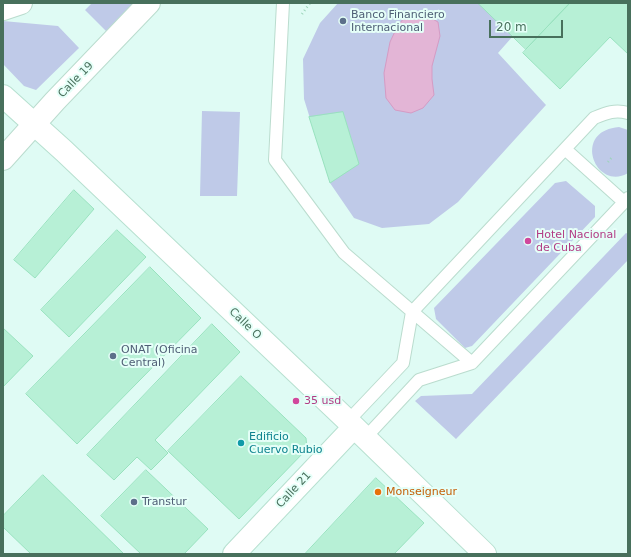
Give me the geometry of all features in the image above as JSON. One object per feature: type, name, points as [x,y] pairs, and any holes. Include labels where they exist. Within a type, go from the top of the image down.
[{"type":"main road","points":[[3,9],[21,3]]},
{"type":"main road","name":"Calle 19","points":[[3,159],[34,124],[150,3]]},
{"type":"main road","name":"Calle O","points":[[3,96],[356,428],[485,554]]},
{"type":"main road","name":"Calle 21","points":[[234,554],[356,428]]},
{"type":"lane","points":[[283,3],[275,160],[344,253],[472,363]]},
{"type":"lane","points":[[356,428],[404,363],[412,312],[594,118],[606,112],[620,110],[628,113]]},
{"type":"lane","points":[[356,428],[419,380],[472,363],[626,200],[565,149]]},
{"type":"shaded area","points":[[92,3],[134,3],[106,31],[85,10]]},
{"type":"shaded area","points":[[338,3],[478,3],[513,36],[498,53],[546,105],[458,202],[429,224],[382,228],[354,218],[330,183],[304,99],[303,59],[320,23]]},
{"type":"shaded area","points":[[420,12],[438,22],[440,36],[432,66],[434,95],[423,108],[411,113],[395,110],[386,98],[384,73],[390,42],[398,25],[406,16]]},
{"type":"shaded area","points":[[3,21],[58,26],[79,48],[36,90],[24,86],[3,64]]},
{"type":"shaded area","points":[[202,111],[240,112],[237,196],[200,196]]},
{"type":"shaded area","points":[[619,127],[628,130],[628,173],[616,177],[606,174],[598,168],[594,159],[592,148],[596,139],[604,131]]},
{"type":"shaded area","points":[[566,181],[595,206],[595,217],[472,346],[465,348],[436,319],[434,308],[555,183]]},
{"type":"shaded area","points":[[626,233],[628,234],[628,260],[456,439],[415,401],[421,396],[472,394]]},
{"type":"building","points":[[478,3],[570,3],[526,49]]},
{"type":"building","points":[[570,3],[628,3],[628,54],[610,37],[560,89],[523,53]]},
{"type":"building","points":[[343,112],[359,164],[330,183],[309,117]]},
{"type":"building","points":[[74,190],[94,209],[35,278],[14,260]]},
{"type":"building","points":[[117,230],[146,257],[69,337],[41,310]]},
{"type":"building","name":"ONAT (Oficina Central)","points":[[150,267],[201,318],[77,444],[26,394]]},
{"type":"building","points":[[212,324],[240,352],[155,440],[168,453],[151,470],[137,457],[114,480],[87,455]]},
{"type":"building","points":[[3,328],[33,356],[3,387]]},
{"type":"building","name":"Edificio Cuervo Rubio","points":[[241,376],[306,438],[307,449],[239,519],[168,451]]},
{"type":"building","points":[[146,470],[208,529],[184,554],[141,554],[101,516]]},
{"type":"building","points":[[43,475],[124,554],[3,554],[3,516]]},
{"type":"building","points":[[376,478],[424,523],[394,554],[305,554]]},
{"type":"building","points":[[3,527],[31,554],[3,554]]},
{"type":"place","name":"Banco Financiero Internacional","points":[[343,21]]},
{"type":"place","name":"Hotel Nacional de Cuba","points":[[528,241]]},
{"type":"place","name":"ONAT (Oficina Central)","points":[[113,356]]},
{"type":"place","name":"35 usd","points":[[296,401]]},
{"type":"place","name":"Edificio Cuervo Rubio","points":[[241,443]]},
{"type":"place","name":"Monseigneur","points":[[378,492]]},
{"type":"place","name":"Transtur","points":[[134,502]]}]
